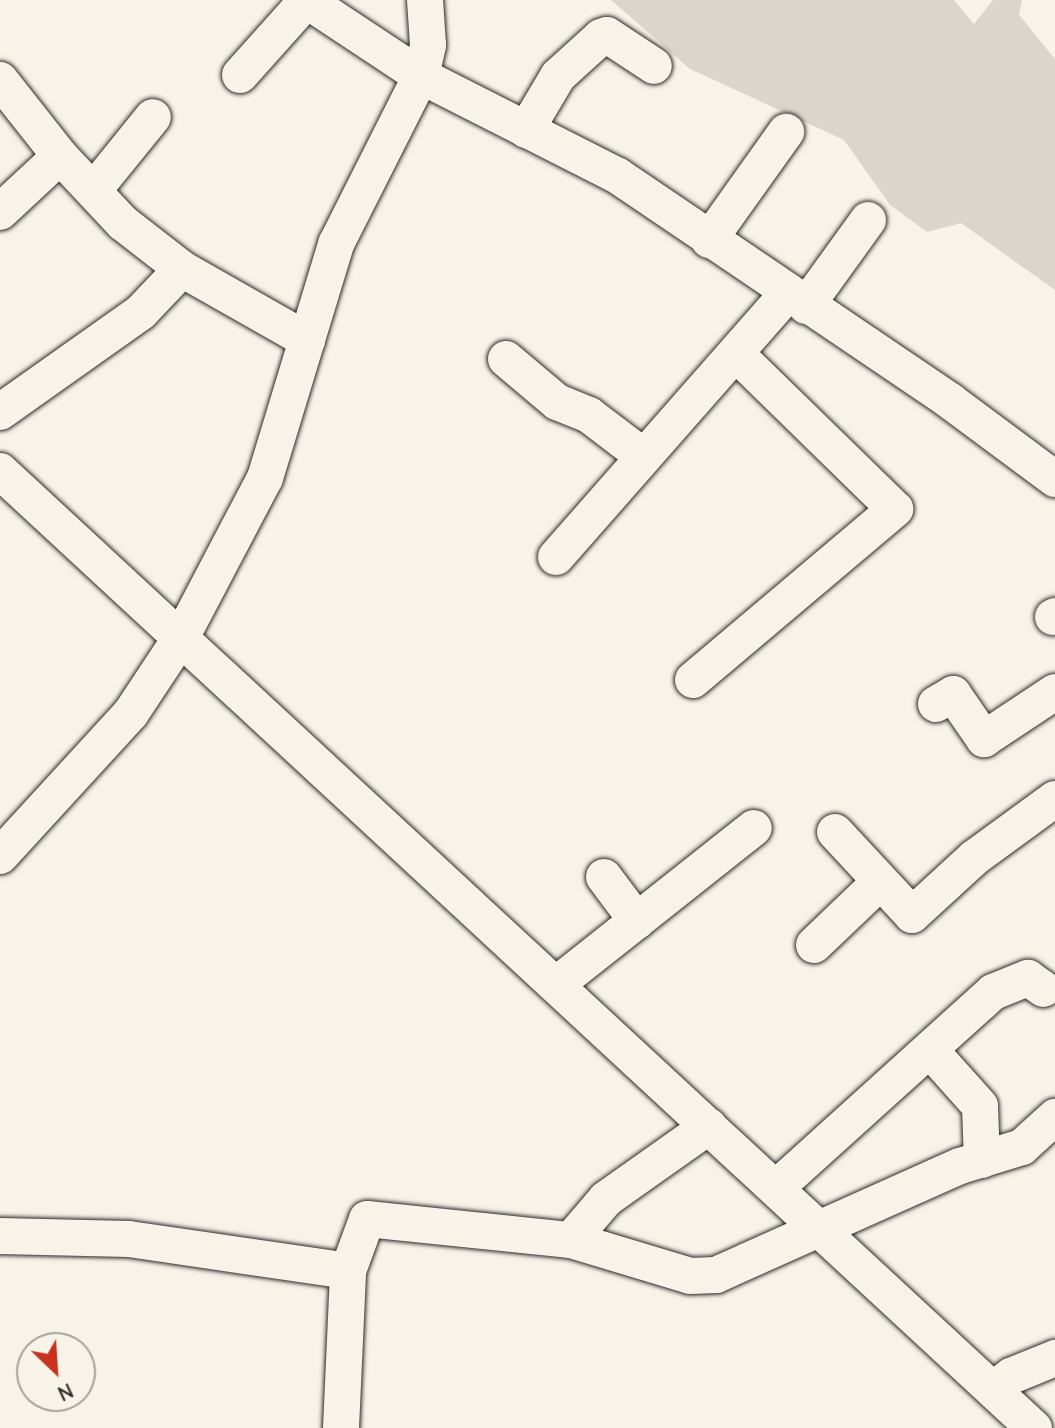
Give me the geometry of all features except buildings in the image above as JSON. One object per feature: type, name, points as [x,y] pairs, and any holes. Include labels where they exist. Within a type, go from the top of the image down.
[{"type":"street","points":[[240,75],[307,0],[421,76],[618,176],[796,300],[950,401],[1055,479]]},
{"type":"street","points":[[0,856],[131,713],[182,636],[265,478],[336,244],[421,76],[428,45],[425,0]]},
{"type":"street","points":[[526,130],[558,76],[601,37],[607,35],[654,66]]},
{"type":"street","points":[[0,80],[40,111],[60,156],[182,269],[307,340]]},
{"type":"street","points":[[113,204],[138,126]]},
{"type":"street","points":[[709,240],[786,132]]},
{"type":"street","points":[[13,208],[60,156]]},
{"type":"street","points":[[556,557],[576,515],[643,456],[736,354],[796,300],[868,220]]},
{"type":"street","points":[[0,412],[141,312],[182,269]]},
{"type":"street","points":[[693,680],[901,520],[895,509],[736,354]]},
{"type":"street","points":[[513,374],[557,402],[589,415],[643,456]]},
{"type":"street","points":[[0,471],[182,636],[1034,1428]]},
{"type":"street","points":[[952,694],[984,739],[1055,692]]},
{"type":"street","points":[[835,832],[912,915],[968,852],[1055,799]]},
{"type":"street","points":[[557,984],[754,828]]},
{"type":"street","points":[[604,877],[637,921]]},
{"type":"street","points":[[814,945],[880,882]]},
{"type":"street","points":[[776,1188],[993,992],[1028,978],[1044,989]]},
{"type":"street","points":[[930,1050],[980,1106],[982,1160]]},
{"type":"street","points":[[341,1428],[348,1271],[367,1219],[571,1240],[703,1276],[716,1275],[982,1160],[1022,1147],[1055,1117]]},
{"type":"street","points":[[571,1240],[606,1199],[709,1126]]},
{"type":"street","points":[[0,1236],[129,1239],[348,1271]]},
{"type":"street","points":[[993,1390],[1011,1376],[1055,1358]]},
{"type":"shaded area","points":[[611,0],[954,0],[974,24],[993,0],[1022,0],[1019,15],[1055,59],[1055,290],[961,223],[927,232],[890,205],[844,140],[690,69]]}]
